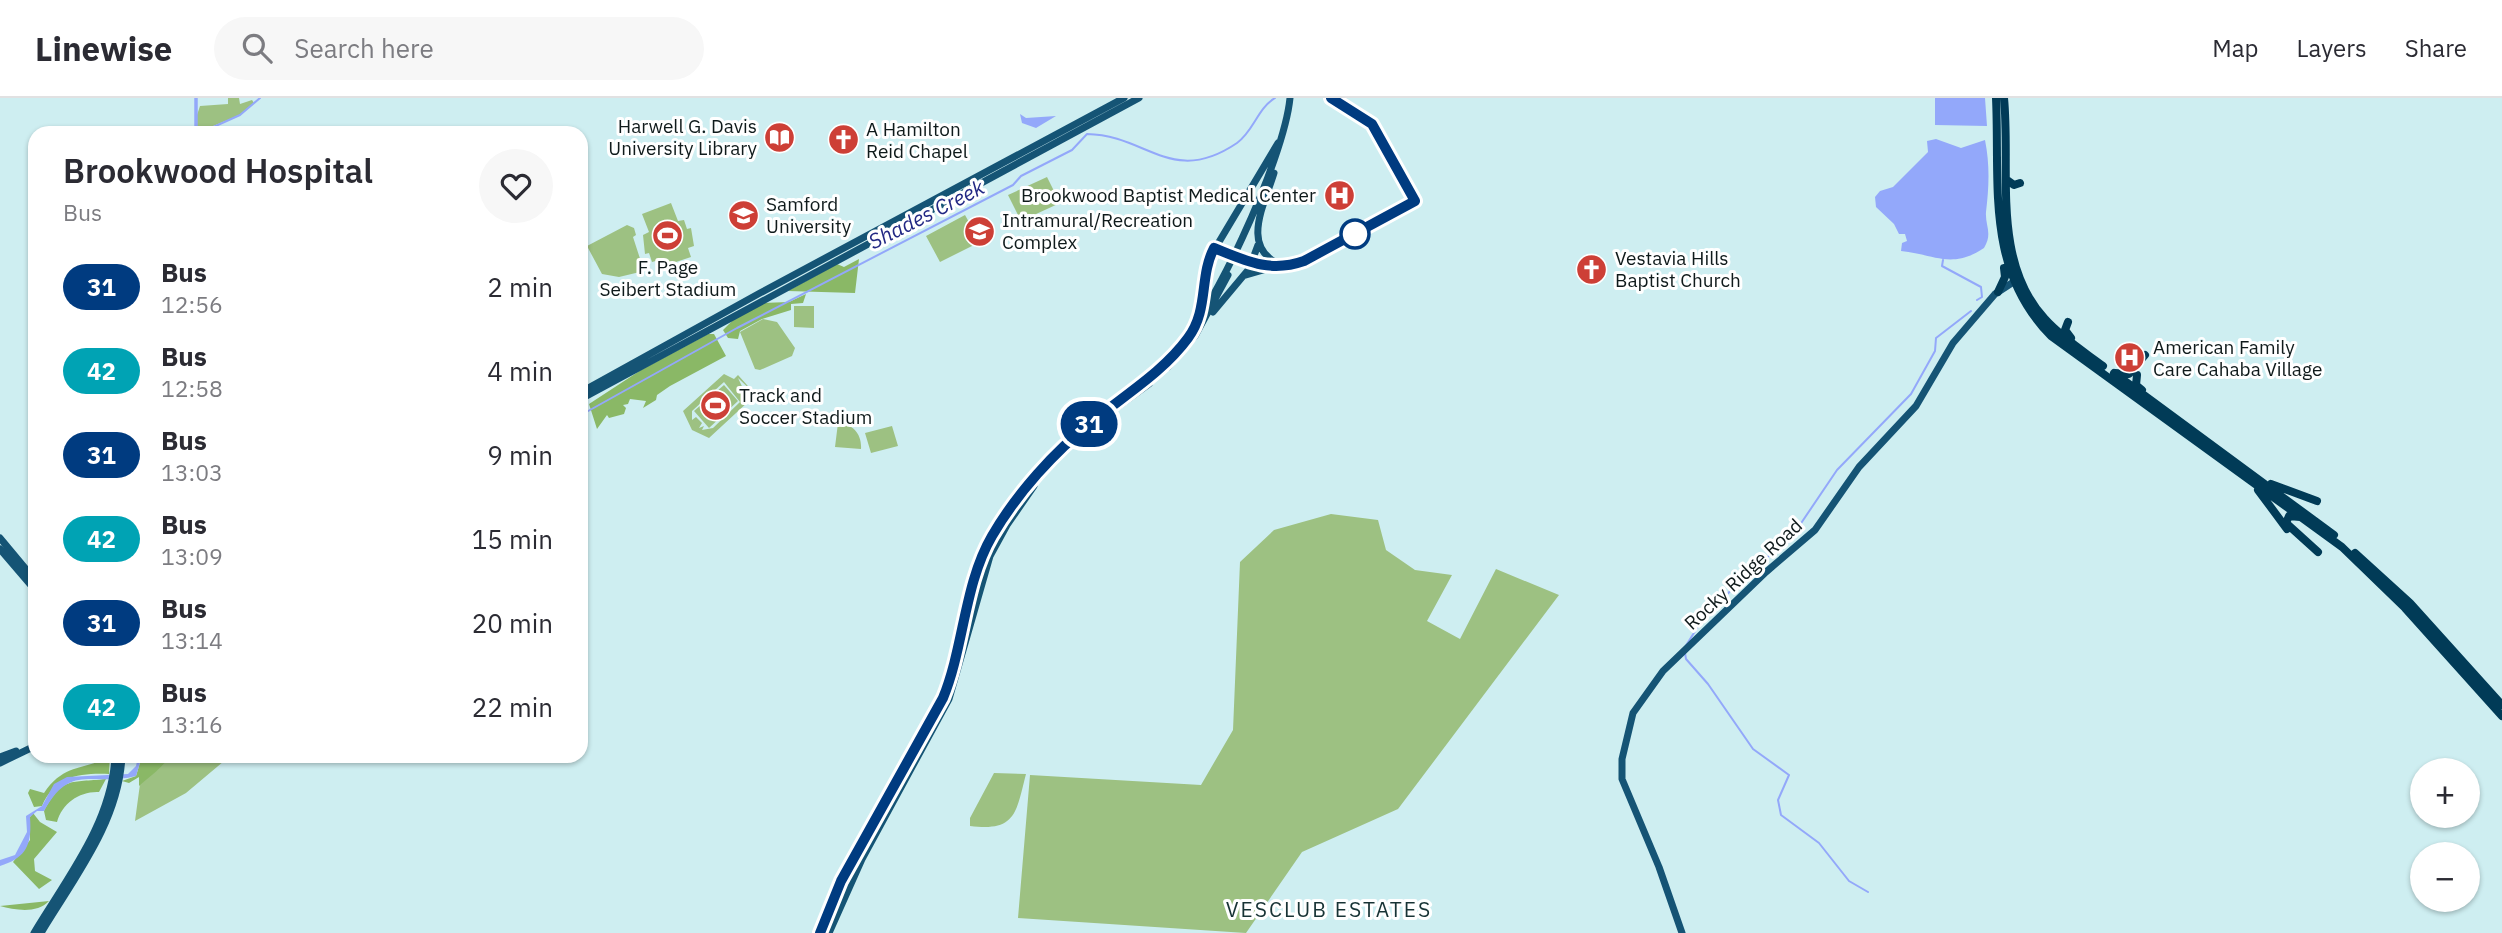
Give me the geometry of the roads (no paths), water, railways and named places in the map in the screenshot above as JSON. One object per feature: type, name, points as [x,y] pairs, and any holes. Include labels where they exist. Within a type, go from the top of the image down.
[{"type":"highway","points":[[1997,98],[2005,178],[2014,185],[2019,185],[2010,197],[2009,234]]},
{"type":"highway","points":[[1997,98],[2000,249],[2005,277],[2000,290]]},
{"type":"highway","points":[[2004,98],[2003,188],[2007,190],[2009,234],[2015,280],[2020,296]]},
{"type":"highway","points":[[2001,223],[2006,264],[2015,280],[2051,325],[2342,547],[2404,604],[2410,603]]},
{"type":"highway","points":[[2000,290],[2010,288],[2020,296],[2051,336],[2311,517],[2376,570],[2410,603],[2502,705]]},
{"type":"highway","points":[[2051,325],[2068,323],[2065,330],[2077,346]]},
{"type":"highway","points":[[2111,372],[2129,374],[2145,355]]},
{"type":"highway","points":[[2137,375],[2136,385],[2150,400]]},
{"type":"highway","points":[[2252,478],[2313,498],[2317,501],[2310,501],[2306,506],[2311,517]]},
{"type":"highway","points":[[2252,478],[2287,529]]},
{"type":"highway","points":[[2301,517],[2289,516],[2286,523],[2318,552]]},
{"type":"highway","points":[[2382,585],[2502,716]]},
{"type":"main road","points":[[588,395],[1056,139],[1124,98]]},
{"type":"main road","points":[[588,388],[846,246],[1139,98]]},
{"type":"main road","points":[[820,933],[841,881],[943,698],[953,672],[977,572],[993,534],[1014,503],[1066,444],[1164,365],[1245,275],[1258,245],[1258,232],[1291,112],[1292,98]]},
{"type":"main road","points":[[1200,325],[1232,256],[1291,112]]},
{"type":"main road","points":[[1200,325],[1210,257],[1285,130]]},
{"type":"main road","points":[[829,933],[862,859],[949,699],[990,556],[1007,525],[1043,475],[1086,432],[1180,356],[1200,325],[1274,173]]},
{"type":"main road","points":[[1258,245],[1268,259],[1283,266]]},
{"type":"main road","points":[[1245,275],[1273,267]]},
{"type":"main road","name":"Rocky Ridge Road","points":[[1682,933],[1660,867],[1622,779],[1622,759],[1633,713],[1663,671],[1766,572],[1815,530],[1859,467],[1916,406],[1953,343],[2000,290],[2015,280]]},
{"type":"main road","points":[[0,538],[28,572]]},
{"type":"main road","points":[[0,549],[28,582]]},
{"type":"main road","points":[[974,609],[977,615],[984,617]]},
{"type":"main road","points":[[0,757],[28,746]]},
{"type":"main road","points":[[0,763],[28,747]]},
{"type":"main road","points":[[116,763],[117,770]]},
{"type":"main road","points":[[41,933],[104,828],[119,763]]},
{"type":"main road","points":[[34,933],[96,830],[114,786]]},
{"type":"water","points":[[1935,98],[1985,98],[1987,126],[1935,125]]},
{"type":"water","points":[[1020,114],[1026,118],[1056,116],[1036,128],[1022,123]]},
{"type":"water","points":[[1936,139],[1961,148],[1985,140],[1988,167],[1988,238],[1984,248],[1962,258],[1942,259],[1901,251],[1902,243],[1907,241],[1905,234],[1899,234],[1894,224],[1876,207],[1875,197],[1880,191],[1893,187],[1928,152],[1927,141]]},
{"type":"water","points":[[140,763],[136,776],[121,779],[84,779],[64,786],[44,811],[37,811],[30,817],[29,842],[22,854],[0,866],[0,860],[15,855],[27,832],[26,816],[42,806],[54,784],[67,777],[128,774]]},
{"type":"waterway","points":[[196,98],[196,126]]},
{"type":"waterway","points":[[216,126],[240,115],[260,98]]},
{"type":"waterway","name":"Shades Creek","points":[[588,411],[737,328],[1013,185],[1021,176],[1072,150],[1087,134],[1108,136],[1177,160],[1195,160],[1214,155],[1237,143],[1275,98]]},
{"type":"waterway","points":[[1943,260],[1942,266],[1981,287],[1982,297],[1977,300]]},
{"type":"waterway","points":[[1685,647],[1699,625],[1733,588],[1763,560],[1787,544],[1837,470],[1911,394],[1935,351],[1936,338],[1971,311]]},
{"type":"waterway","points":[[1685,653],[1686,659],[1708,684],[1753,749],[1789,775],[1778,800],[1781,815],[1819,843],[1849,881],[1868,892]]},
{"type":"place","name":"Harwell G. Davis University Library","points":[[780,137]]},
{"type":"place","name":"A Hamilton Reid Chapel","points":[[843,140]]},
{"type":"place","name":"Brookwood Baptist Medical Center","points":[[1339,195]]},
{"type":"place","name":"Samford University","points":[[743,215]]},
{"type":"place","name":"Intramural/Recreation Complex","points":[[979,231]]},
{"type":"place","name":"F. Page Seibert Stadium","points":[[668,236]]},
{"type":"place","name":"Vestavia Hills Baptist Church","points":[[1592,269]]},
{"type":"place","name":"American Family Care Cahaba Village","points":[[2130,358]]},
{"type":"place","name":"Track and Soccer Stadium","points":[[716,406]]},
{"type":"district","name":"VESCLUB ESTATES","points":[[1329,909]]}]
